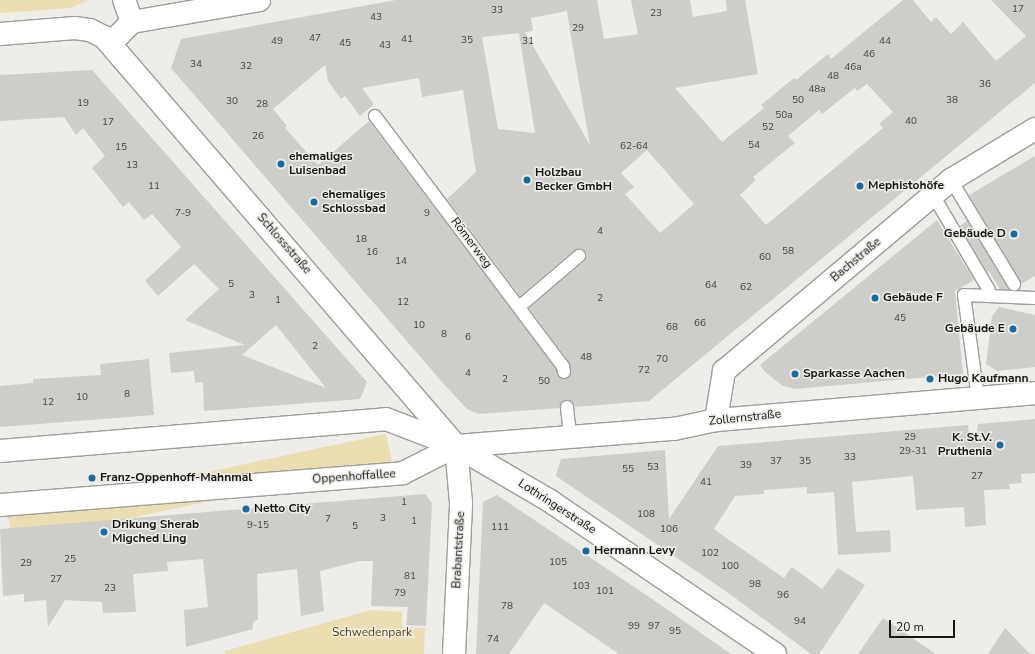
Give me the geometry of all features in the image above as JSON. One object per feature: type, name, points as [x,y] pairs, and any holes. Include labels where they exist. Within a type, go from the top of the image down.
[{"type":"street","points":[[124,0],[132,22]]},
{"type":"street","points":[[110,43],[132,22],[259,0]]},
{"type":"street","name":"Schlossstraße","points":[[0,34],[83,28],[98,33],[110,43],[456,446]]},
{"type":"street","name":"Bachstraße","points":[[716,420],[724,371],[933,194],[951,180],[1035,129]]},
{"type":"street","name":"Zollernstraße","points":[[456,446],[674,430],[716,420],[1035,393]]},
{"type":"street","points":[[0,450],[386,419],[456,446]]},
{"type":"street","name":"Oppenhoffallee","points":[[0,505],[403,473],[456,446]]},
{"type":"street","name":"Brabantstraße","points":[[454,654],[461,503],[456,446]]},
{"type":"street","name":"Lothringerstraße","points":[[456,446],[543,497],[775,654]]},
{"type":"lane","name":"Römerweg","points":[[375,116],[563,366],[564,372]]},
{"type":"lane","points":[[951,180],[1014,284]]},
{"type":"lane","points":[[933,194],[989,290]]},
{"type":"lane","points":[[519,307],[579,256]]},
{"type":"lane","points":[[978,398],[964,295],[1035,298]]},
{"type":"lane","points":[[567,407],[570,438]]},
{"type":"green space","points":[[0,0],[88,0],[71,8],[0,13]]},
{"type":"green space","points":[[386,434],[392,462],[13,543],[7,514]]},
{"type":"green space","name":"Schwedenpark","points":[[371,610],[402,612],[402,627],[425,628],[424,654],[225,654],[225,651]]},
{"type":"building","points":[[396,0],[597,0],[604,39],[638,34],[631,0],[690,0],[693,17],[727,11],[726,0],[745,0],[758,74],[675,88],[722,142],[764,108],[761,105],[794,78],[796,80],[828,54],[831,59],[903,0],[913,0],[931,22],[936,17],[951,34],[963,22],[996,61],[1026,36],[991,0],[1035,0],[1035,83],[649,401],[575,407],[573,402],[567,400],[562,401],[560,408],[479,414],[467,409],[442,382],[171,68],[181,39]],"holes":[[[567,11],[590,145],[525,32],[533,31],[531,18]],[[519,33],[535,133],[498,129],[482,37]],[[325,65],[328,81],[341,99],[345,96],[360,116],[374,104],[362,88],[419,78],[422,97],[463,90],[476,172],[447,199],[520,296],[574,250],[582,249],[586,254],[584,262],[529,308],[569,362],[571,371],[568,378],[562,379],[558,376],[556,369],[369,121],[318,165],[285,128],[287,126],[273,109]],[[867,84],[893,112],[879,124],[883,128],[766,225],[740,195],[756,180],[753,177],[795,143],[788,136],[819,110],[822,114],[855,88],[857,91]],[[647,150],[694,204],[660,233],[625,194],[634,187],[621,173]]]},
{"type":"building","points":[[92,70],[367,382],[360,399],[204,411],[203,382],[195,383],[194,371],[171,373],[169,353],[245,345],[185,320],[219,289],[194,264],[158,296],[145,281],[181,247],[152,214],[144,220],[129,202],[123,207],[92,168],[105,156],[83,128],[76,135],[64,117],[0,121],[0,75]],"holes":[[[276,325],[326,388],[242,355]]]},
{"type":"building","name":"Gebäude D","points":[[1035,156],[1035,276],[1021,284],[969,195]]},
{"type":"building","name":"Gebäude F","points":[[937,220],[974,280],[955,291],[963,374],[795,389],[783,386],[765,372],[760,365]]},
{"type":"building","points":[[967,221],[1009,289],[1000,289],[989,271],[987,272],[960,226]]},
{"type":"building","name":"Gebäude E","points":[[999,307],[1035,315],[1035,367],[997,371],[986,364],[992,316]]},
{"type":"building","points":[[149,359],[154,415],[0,427],[0,386],[33,383],[33,379],[101,375],[100,364]]},
{"type":"building","points":[[1035,419],[1035,473],[1021,474],[1022,483],[1009,484],[1010,489],[984,490],[986,525],[965,527],[964,507],[916,510],[913,476],[852,482],[856,532],[890,530],[891,552],[838,555],[834,492],[807,494],[807,487],[764,490],[764,494],[735,496],[714,529],[784,578],[792,567],[822,589],[838,568],[865,585],[819,654],[811,654],[727,592],[556,476],[561,459],[665,450],[669,519],[718,446],[968,425],[969,437],[976,437],[978,424]]},
{"type":"building","points":[[425,494],[432,503],[426,626],[406,625],[408,607],[371,606],[373,561],[359,561],[320,571],[324,611],[301,616],[297,569],[257,574],[258,619],[253,623],[253,629],[186,647],[184,610],[208,607],[203,559],[167,562],[168,571],[133,574],[136,612],[103,613],[102,602],[65,600],[48,627],[46,600],[24,602],[24,594],[3,596],[0,529]]},
{"type":"building","points":[[497,495],[731,654],[619,654],[544,603],[509,654],[476,654],[483,502]]},
{"type":"building","points":[[883,618],[936,654],[858,654]]},
{"type":"building","points":[[1005,628],[1030,654],[988,654]]},
{"type":"place","name":"ehemaliges Luisenbad","points":[[281,164]]},
{"type":"place","name":"Holzbau Becker GmbH","points":[[527,180]]},
{"type":"place","name":"Mephistohöfe","points":[[860,186]]},
{"type":"place","name":"ehemaliges Schlossbad","points":[[314,202]]},
{"type":"place","name":"Gebäude D","points":[[1014,234]]},
{"type":"place","name":"Gebäude F","points":[[875,298]]},
{"type":"place","name":"Gebäude E","points":[[1013,329]]},
{"type":"place","name":"Sparkasse Aachen","points":[[795,374]]},
{"type":"place","name":"Hugo Kaufmann","points":[[930,379]]},
{"type":"place","name":"K. St.V. Pruthenia","points":[[1000,445]]},
{"type":"place","name":"Franz-Oppenhoff-Mahnmal","points":[[92,478]]},
{"type":"place","name":"Netto City","points":[[246,509]]},
{"type":"place","name":"Drikung Sherab Migched Ling","points":[[104,532]]},
{"type":"place","name":"Hermann Levy","points":[[586,551]]}]
